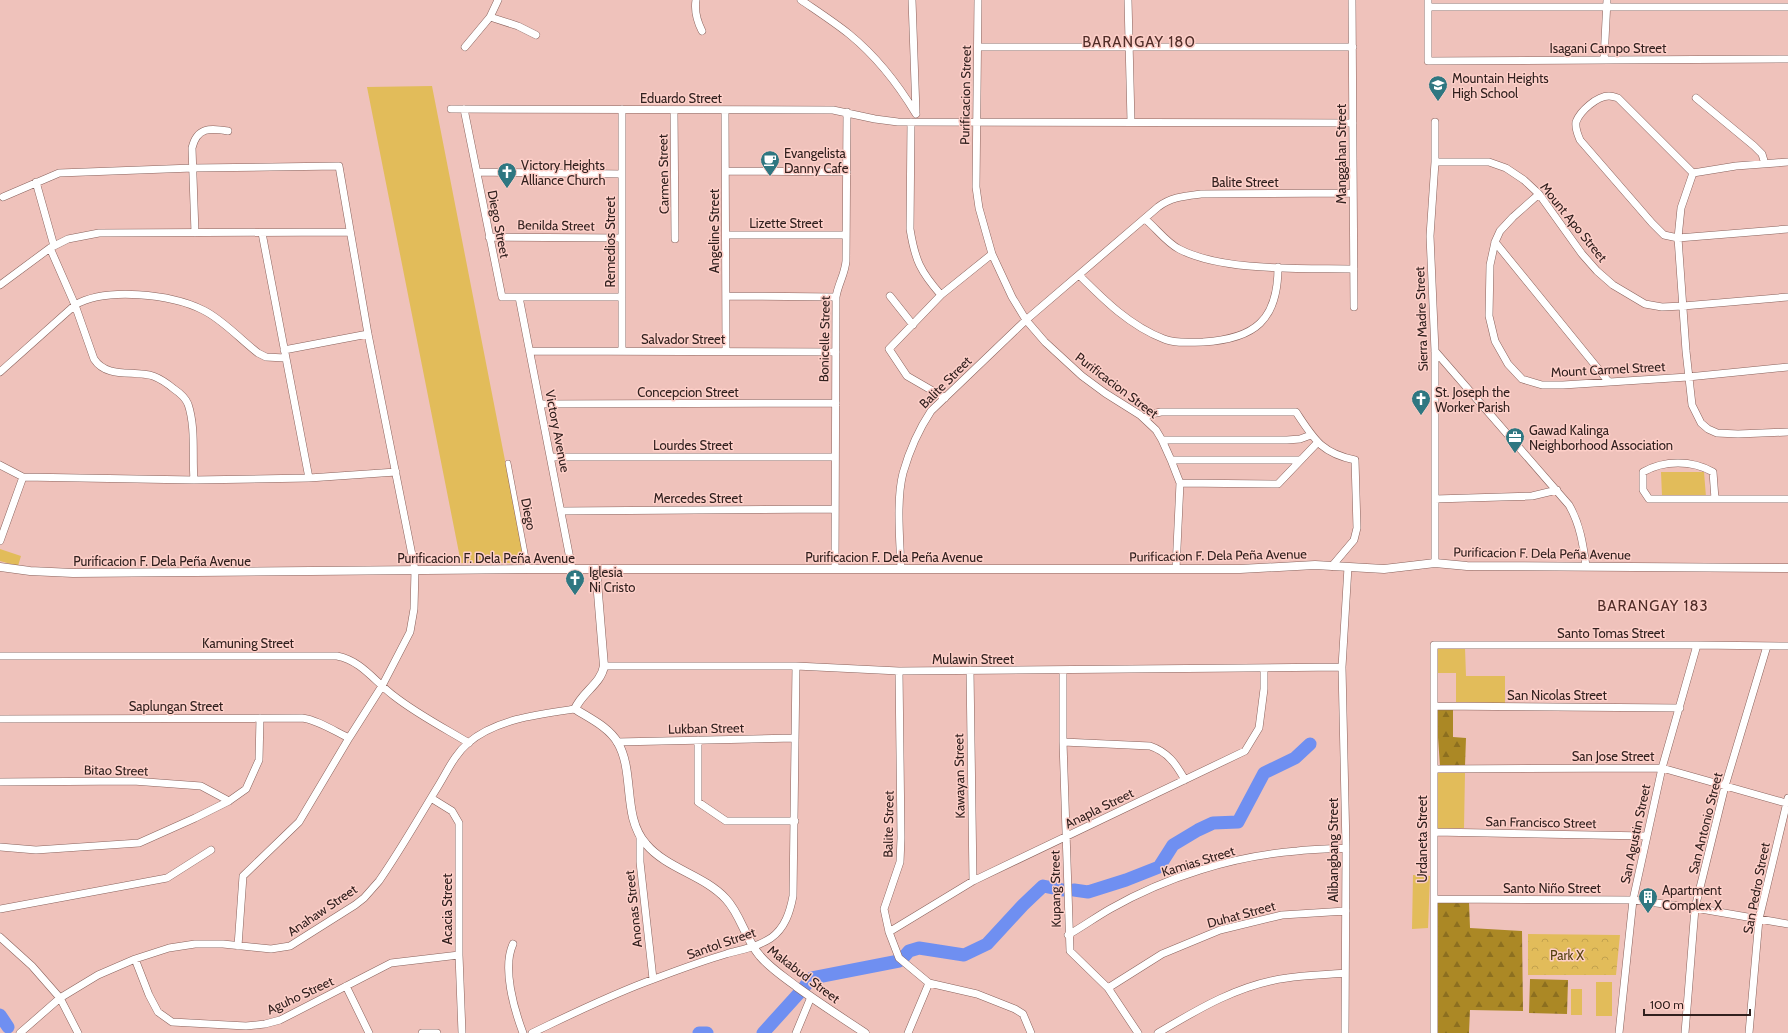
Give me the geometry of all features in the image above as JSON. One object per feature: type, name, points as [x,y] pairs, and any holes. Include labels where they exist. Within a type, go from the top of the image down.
[{"type":"street","points":[[465,47],[490,17],[498,0]]},
{"type":"street","points":[[696,0],[695,10],[697,22],[702,31]]},
{"type":"street","points":[[801,0],[848,33],[869,52],[906,97],[920,122]]},
{"type":"street","points":[[912,0],[916,114]]},
{"type":"street","name":"Purificacion Street","points":[[978,0],[976,187],[979,208],[992,254],[1012,297],[1026,320],[1045,342],[1082,376],[1144,418],[1156,430],[1162,440],[1172,460],[1180,483],[1176,569]]},
{"type":"street","points":[[1128,0],[1131,122]]},
{"type":"street","name":"Manggahan Street","points":[[1352,0],[1354,307]]},
{"type":"street","points":[[1604,60],[1606,3]]},
{"type":"street","points":[[1428,4],[1606,3],[1788,7]]},
{"type":"street","name":"Isagani Campo Street","points":[[1428,4],[1428,61],[1788,59]]},
{"type":"street","points":[[490,17],[518,26],[536,35]]},
{"type":"street","points":[[978,47],[1353,47]]},
{"type":"street","points":[[1693,173],[1618,98],[1610,95],[1602,97],[1591,104],[1576,122],[1576,131],[1580,140],[1658,231],[1671,238],[1788,229]]},
{"type":"street","points":[[1696,98],[1754,146],[1762,154],[1765,164]]},
{"type":"street","name":"Eduardo Street","points":[[451,109],[833,110],[875,119],[910,122],[977,121],[1353,124]]},
{"type":"street","name":"Diego Street","points":[[464,109],[502,297],[519,297]]},
{"type":"street","name":"Remedios Street","points":[[622,109],[622,351]]},
{"type":"street","name":"Carmen Street","points":[[674,110],[676,239]]},
{"type":"street","name":"Angeline Street","points":[[725,110],[726,352]]},
{"type":"street","name":"Bonicelle Street","points":[[835,569],[836,297],[846,267],[847,112]]},
{"type":"street","points":[[910,122],[910,229],[912,242],[920,268],[941,295]]},
{"type":"street","name":"Sierra Madre Street","points":[[1435,122],[1435,162],[1430,236],[1435,351],[1435,563]]},
{"type":"street","points":[[196,233],[192,148],[194,140],[198,135],[210,129],[228,131]]},
{"type":"street","name":"Mount Apo Street","points":[[1435,162],[1489,162],[1506,168],[1524,180],[1539,194],[1582,254],[1598,271],[1613,285],[1645,304],[1662,307],[1683,306],[1788,297]]},
{"type":"street","points":[[1693,173],[1788,162]]},
{"type":"street","points":[[3,197],[60,173],[193,168],[339,166],[349,232],[368,334],[416,570],[414,609],[410,632],[382,686],[348,738],[299,822],[243,876],[238,946]]},
{"type":"street","points":[[726,171],[847,172]]},
{"type":"street","points":[[477,172],[622,174]]},
{"type":"street","points":[[1693,173],[1682,208],[1678,238],[1688,377],[1692,405],[1696,415],[1708,429],[1718,433],[1738,434],[1788,432]]},
{"type":"street","points":[[36,182],[52,247],[94,359],[99,366],[106,370],[154,376],[164,381],[183,395],[188,405],[192,425],[194,480]]},
{"type":"street","name":"Balite Street","points":[[901,569],[901,486],[904,473],[922,424],[931,410],[1026,320],[1166,201],[1181,196],[1201,194],[1353,193]]},
{"type":"street","name":"Mount Carmel Street","points":[[1539,194],[1513,217],[1500,231],[1495,242],[1490,265],[1489,316],[1495,341],[1508,364],[1522,379],[1542,385],[1688,377],[1788,367]]},
{"type":"street","points":[[1145,219],[1178,249],[1216,262],[1278,267],[1354,269]]},
{"type":"street","points":[[0,285],[52,247],[79,236],[100,233],[349,232]]},
{"type":"street","points":[[262,233],[309,478]]},
{"type":"street","name":"Lizette Street","points":[[726,235],[846,235]]},
{"type":"street","name":"Benilda Street","points":[[489,236],[622,238]]},
{"type":"street","points":[[1495,242],[1608,381]]},
{"type":"street","points":[[945,398],[908,376],[889,348],[914,325],[941,295],[992,254]]},
{"type":"street","points":[[1079,275],[1124,317],[1164,340],[1183,343],[1213,341],[1238,337],[1252,330],[1263,320],[1275,302],[1278,284],[1278,267]]},
{"type":"street","points":[[0,372],[75,305],[85,299],[115,294],[140,295],[182,302],[203,310],[258,354],[266,357],[285,358]]},
{"type":"street","points":[[726,296],[836,297]]},
{"type":"street","points":[[890,296],[914,325]]},
{"type":"street","points":[[519,297],[622,297]]},
{"type":"street","name":"Victory Avenue","points":[[519,297],[572,569]]},
{"type":"street","points":[[284,350],[368,334]]},
{"type":"street","name":"Salvador Street","points":[[530,351],[836,352]]},
{"type":"street","points":[[1435,351],[1557,490],[1576,516],[1583,543],[1586,566]]},
{"type":"street","name":"Concepcion Street","points":[[540,404],[836,403]]},
{"type":"street","points":[[1144,418],[1151,414],[1161,412],[1296,412],[1311,435],[1329,452],[1338,457],[1355,460],[1357,528],[1354,540],[1332,566]]},
{"type":"street","points":[[1162,440],[1287,440],[1300,439],[1311,435]]},
{"type":"street","points":[[1180,483],[1278,484],[1299,460],[1318,442]]},
{"type":"street","name":"Lourdes Street","points":[[550,457],[835,457]]},
{"type":"street","points":[[1172,460],[1299,460]]},
{"type":"street","name":"Diego","points":[[508,464],[528,569]]},
{"type":"street","points":[[1715,499],[1713,472],[1702,466],[1692,464],[1661,464],[1643,472],[1643,490],[1649,499],[1715,499],[1788,499]]},
{"type":"street","points":[[0,465],[23,477],[194,480],[309,478],[396,472]]},
{"type":"street","points":[[0,541],[23,477]]},
{"type":"street","points":[[1435,499],[1532,496],[1557,490]]},
{"type":"street","name":"Mercedes Street","points":[[561,511],[835,509]]},
{"type":"street","name":"Purificacion F. Dela Peña Avenue","points":[[0,567],[30,571],[73,573],[528,569],[1240,569],[1332,566],[1384,569],[1435,563],[1467,566],[1788,568]]},
{"type":"street","name":"Alibangbang Street","points":[[1345,1033],[1346,848],[1342,667],[1348,567]]},
{"type":"street","points":[[575,709],[583,695],[600,677],[604,666],[596,569]]},
{"type":"street","name":"Santo Tomas Street","points":[[1434,645],[1788,646]]},
{"type":"street","name":"Urdaneta Street","points":[[1434,645],[1434,1033]]},
{"type":"street","name":"San Agustin Street","points":[[1619,1033],[1633,900],[1662,768],[1680,708],[1696,645]]},
{"type":"street","name":"San Antonio Street","points":[[1685,1033],[1696,908],[1726,786],[1767,646]]},
{"type":"street","name":"Kamuning Street","points":[[0,656],[337,656],[346,658],[361,666],[382,686],[407,705],[469,743]]},
{"type":"street","name":"Mulawin Street","points":[[604,666],[796,666],[899,671],[1063,671],[1342,667]]},
{"type":"street","name":"Santol Street","points":[[532,1033],[580,1010],[653,979],[727,954],[753,948],[772,937],[782,926],[790,913],[793,896],[796,666]]},
{"type":"street","name":"Anapla Street","points":[[889,932],[973,881],[1245,751],[1260,728],[1264,689],[1264,668]]},
{"type":"street","name":"Kawayan Street","points":[[970,670],[973,881]]},
{"type":"street","name":"Balite Street","points":[[899,671],[900,862],[884,909],[889,932],[899,958],[929,983],[977,994],[1015,1009],[1023,1014],[1031,1033]]},
{"type":"street","name":"Kupang Street","points":[[1063,671],[1063,742],[1068,935],[1070,951],[1108,988],[1138,1033]]},
{"type":"street","name":"San Nicolas Street","points":[[1434,706],[1680,708]]},
{"type":"street","name":"Makabud Street","points":[[575,709],[602,726],[617,742],[622,752],[633,815],[640,836],[655,852],[704,882],[726,899],[734,911],[753,948],[768,965],[811,997],[865,1033]]},
{"type":"street","name":"Anahaw Street","points":[[20,1033],[60,998],[98,975],[135,959],[169,948],[195,944],[223,944],[271,949],[290,946],[303,939],[364,898],[387,870],[453,761],[469,743],[494,728],[508,723],[553,712],[575,709]]},
{"type":"street","points":[[0,847],[36,850],[139,843],[229,801],[246,789],[259,760],[260,718]]},
{"type":"street","name":"Saplungan Street","points":[[0,719],[309,719],[348,738]]},
{"type":"street","name":"Lukban Street","points":[[617,742],[794,738]]},
{"type":"street","points":[[698,740],[698,802],[726,821],[795,821]]},
{"type":"street","points":[[1063,742],[1150,746],[1162,750],[1174,762],[1185,780]]},
{"type":"street","name":"San Jose Street","points":[[1434,769],[1662,768],[1726,786],[1787,800]]},
{"type":"street","name":"Bitao Street","points":[[0,782],[133,781],[201,786],[229,801]]},
{"type":"street","name":"Acacia Street","points":[[431,798],[452,811],[459,823],[459,955],[462,1033]]},
{"type":"street","name":"San Pedro Street","points":[[1749,1033],[1759,919],[1787,800]]},
{"type":"street","name":"San Francisco Street","points":[[1434,832],[1647,836]]},
{"type":"street","name":"Anonas Street","points":[[640,836],[640,862],[653,979]]},
{"type":"street","name":"Kamias Street","points":[[1068,935],[1116,906],[1154,888],[1200,870],[1248,858],[1297,851],[1346,848]]},
{"type":"street","points":[[0,909],[167,878],[211,850]]},
{"type":"street","name":"Santo Niño Street","points":[[1434,899],[1633,900],[1696,908],[1788,924]]},
{"type":"street","name":"Duhat Street","points":[[1108,988],[1162,954],[1220,930],[1282,915],[1346,911]]},
{"type":"street","points":[[0,936],[32,966],[60,998],[78,1033]]},
{"type":"street","points":[[513,944],[508,961],[510,980],[518,1019],[523,1033]]},
{"type":"street","name":"Aguho Street","points":[[135,959],[149,995],[158,1012],[172,1022],[246,1026],[265,1024],[280,1020],[391,963],[459,955]]},
{"type":"street","points":[[1158,1033],[1211,1002],[1248,987],[1286,978],[1345,973]]},
{"type":"street","points":[[908,1033],[929,983]]},
{"type":"street","points":[[346,986],[369,1033]]},
{"type":"street","points":[[796,1033],[811,997]]},
{"type":"street","points":[[422,1033],[437,1033]]},
{"type":"green space","points":[[432,86],[525,563],[461,563],[367,87]]},
{"type":"green space","points":[[1661,472],[1704,472],[1706,497],[1662,496]]},
{"type":"green space","points":[[0,549],[21,556],[18,566],[0,561]]},
{"type":"green space","points":[[1437,647],[1465,648],[1466,676],[1505,676],[1505,703],[1456,702],[1456,673],[1438,673]]},
{"type":"green space","points":[[1436,709],[1453,709],[1453,737],[1466,738],[1465,766],[1440,766]]},
{"type":"green space","points":[[1437,773],[1465,773],[1464,828],[1437,829]]},
{"type":"green space","points":[[1413,875],[1430,876],[1428,928],[1412,929]]},
{"type":"green space","points":[[1437,901],[1469,902],[1470,928],[1522,931],[1523,1011],[1470,1010],[1469,1033],[1438,1033]]},
{"type":"green space","name":"Park X","points":[[1528,934],[1620,935],[1616,975],[1528,975]]},
{"type":"green space","points":[[1530,979],[1568,980],[1567,1014],[1529,1013]]},
{"type":"green space","points":[[1596,982],[1612,982],[1612,1016],[1596,1016]]},
{"type":"green space","points":[[1571,989],[1582,989],[1582,1015],[1571,1015]]},
{"type":"waterway","points":[[1074,890],[1088,892],[1126,880],[1159,867],[1173,845],[1198,830],[1213,823],[1238,822],[1264,773],[1295,758],[1310,744]]},
{"type":"waterway","points":[[903,958],[909,951],[919,948],[964,955],[987,944],[1043,886],[1063,890]]},
{"type":"waterway","points":[[805,986],[812,978],[899,961]]},
{"type":"waterway","points":[[763,1033],[801,991]]},
{"type":"waterway","points":[[0,1015],[8,1027]]},
{"type":"waterway","points":[[699,1033],[707,1033]]},
{"type":"place","name":"Mountain Heights High School","points":[[1438,102]]},
{"type":"place","name":"Evangelista Danny Cafe","points":[[770,177]]},
{"type":"place","name":"Victory Heights Alliance Church","points":[[507,189]]},
{"type":"place","name":"St. Joseph the Worker Parish","points":[[1421,416]]},
{"type":"place","name":"Gawad Kalinga Neighborhood Association","points":[[1515,454]]},
{"type":"place","name":"Iglesia Ni Cristo","points":[[575,596]]},
{"type":"place","name":"Apartment Complex X","points":[[1648,914]]},
{"type":"district","name":"BARANGAY 180","points":[[1139,42]]},
{"type":"district","name":"BARANGAY 183","points":[[1653,606]]}]
